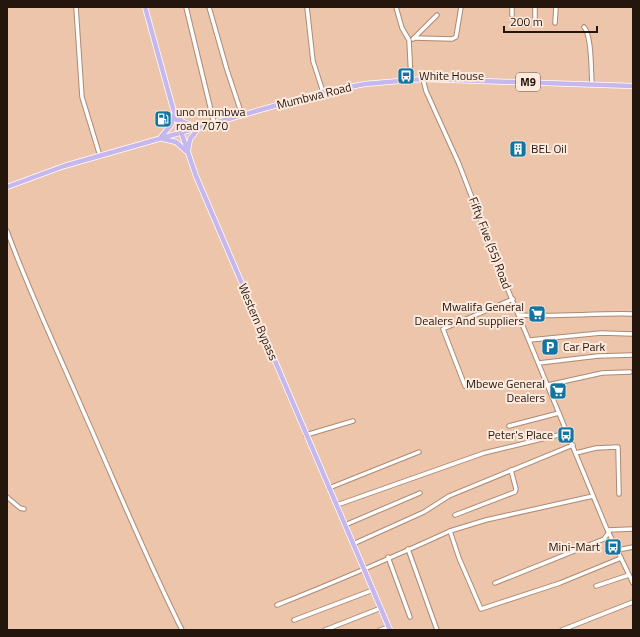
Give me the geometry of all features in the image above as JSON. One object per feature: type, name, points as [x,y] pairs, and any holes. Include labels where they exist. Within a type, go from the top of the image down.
[{"type":"main road","name":"Western Bypass","points":[[145,7],[180,133],[220,236],[389,628]]},
{"type":"main road","name":"Mumbwa Road","points":[[7,187],[64,166],[323,92],[365,84],[423,80],[633,86]]},
{"type":"main road","points":[[160,139],[168,130],[175,114],[183,122],[200,127],[190,139],[188,154]]},
{"type":"main road","points":[[160,139],[176,142],[188,154]]},
{"type":"street","points":[[76,7],[82,96],[100,156]]},
{"type":"street","points":[[186,7],[214,123]]},
{"type":"street","points":[[209,7],[226,70],[242,115]]},
{"type":"street","points":[[307,7],[313,62],[323,92]]},
{"type":"street","points":[[396,7],[402,28],[409,40],[411,80]]},
{"type":"street","points":[[414,38],[452,39],[456,37],[461,7]]},
{"type":"street","points":[[512,7],[512,15]]},
{"type":"street","points":[[535,7],[535,21]]},
{"type":"street","points":[[555,23],[556,7]]},
{"type":"street","points":[[409,40],[414,38],[438,15]]},
{"type":"street","points":[[584,27],[587,30],[589,43],[592,84]]},
{"type":"street","name":"Fifty Five (55) Road","points":[[423,80],[426,91],[459,164],[593,496],[633,583]]},
{"type":"street","points":[[7,231],[33,299],[58,350],[125,508],[182,630]]},
{"type":"street","points":[[465,386],[443,329],[513,299]]},
{"type":"street","points":[[520,315],[543,316],[604,312],[633,314]]},
{"type":"street","points":[[530,340],[601,333],[633,334]]},
{"type":"street","points":[[539,363],[598,356],[633,355]]},
{"type":"street","points":[[548,385],[602,372],[630,372]]},
{"type":"street","points":[[510,426],[559,413]]},
{"type":"street","points":[[306,435],[353,421]]},
{"type":"street","points":[[336,505],[484,453],[567,433]]},
{"type":"street","points":[[353,544],[424,512],[448,496],[573,445]]},
{"type":"street","points":[[576,453],[596,448],[618,447],[619,494]]},
{"type":"street","points":[[329,488],[419,452]]},
{"type":"street","points":[[455,515],[515,492],[516,490],[511,470]]},
{"type":"street","points":[[345,525],[420,493]]},
{"type":"street","points":[[277,605],[364,570],[388,557],[450,531],[486,520],[593,496]]},
{"type":"street","points":[[7,497],[20,508],[24,509]]},
{"type":"street","points":[[495,583],[604,539],[608,531],[633,529]]},
{"type":"street","points":[[450,531],[462,568],[482,610],[560,583],[621,558]]},
{"type":"street","points":[[618,550],[633,547]]},
{"type":"street","points":[[408,549],[438,630]]},
{"type":"street","points":[[388,557],[410,617]]},
{"type":"street","points":[[596,586],[629,574],[633,571]]},
{"type":"street","points":[[294,620],[373,590]]},
{"type":"street","points":[[562,630],[633,602]]},
{"type":"street","points":[[325,630],[381,608]]},
{"type":"street","points":[[380,630],[389,628]]},
{"type":"place","name":"White House","points":[[406,76]]},
{"type":"place","name":"uno mumbwa road 7070","points":[[163,119]]},
{"type":"place","name":"BEL Oil","points":[[518,149]]},
{"type":"place","name":"Mwalifa General Dealers And suppliers","points":[[537,314]]},
{"type":"place","name":"Car Park","points":[[550,347]]},
{"type":"place","name":"Mbewe General Dealers","points":[[558,391]]},
{"type":"place","name":"Peter's Place","points":[[566,435]]},
{"type":"place","name":"Mini-Mart","points":[[613,547]]}]
